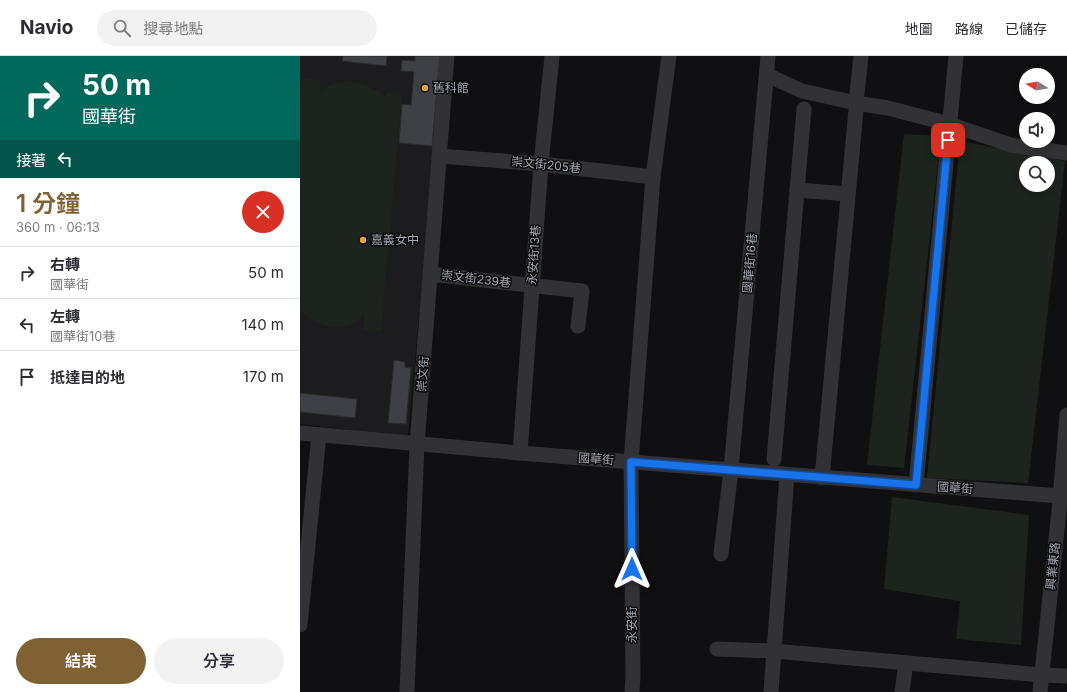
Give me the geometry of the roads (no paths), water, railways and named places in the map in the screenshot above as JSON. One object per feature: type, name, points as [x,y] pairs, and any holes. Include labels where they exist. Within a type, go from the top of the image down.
[{"type":"street","name":"崇文街","points":[[407,692],[417,444],[447,56]]},
{"type":"street","name":"永安街13巷","points":[[520,453],[541,164],[552,56]]},
{"type":"street","name":"永安街","points":[[632,692],[631,462],[652,177],[669,56]]},
{"type":"street","name":"國華街16巷","points":[[721,554],[731,470],[768,56]]},
{"type":"street","points":[[822,478],[861,56]]},
{"type":"street","points":[[916,485],[956,56]]},
{"type":"street","points":[[767,75],[802,91],[856,106],[888,108],[949,124],[1012,144],[1067,153]]},
{"type":"street","points":[[774,459],[804,109]]},
{"type":"street","name":"崇文街205巷","points":[[439,156],[541,164],[652,177]]},
{"type":"street","points":[[797,190],[848,194]]},
{"type":"street","name":"崇文街239巷","points":[[430,274],[582,291],[578,326]]},
{"type":"street","name":"興業東路","points":[[1040,692],[1067,416]]},
{"type":"street","name":"國華街","points":[[300,433],[520,453],[1060,496]]},
{"type":"street","points":[[300,625],[319,435]]},
{"type":"street","points":[[771,692],[787,475]]},
{"type":"street","points":[[717,649],[774,651],[1067,676]]},
{"type":"street","points":[[902,692],[906,663]]},
{"type":"place","name":"舊科館","points":[[425,88]]},
{"type":"place","name":"嘉義女中","points":[[363,240]]}]
